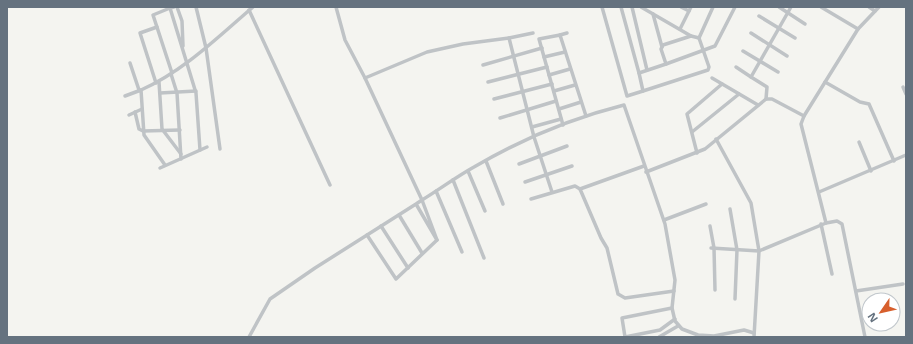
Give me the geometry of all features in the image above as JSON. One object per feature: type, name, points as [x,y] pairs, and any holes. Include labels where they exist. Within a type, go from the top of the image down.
[{"type":"street","points":[[177,7],[182,21],[184,41],[183,47]]},
{"type":"street","points":[[196,7],[206,48],[220,149]]},
{"type":"street","points":[[125,96],[157,83],[206,48],[253,7]]},
{"type":"street","points":[[336,7],[342,34],[365,78],[422,200],[437,240]]},
{"type":"street","points":[[602,7],[626,95],[629,96],[708,70],[709,67],[699,38],[713,7]]},
{"type":"street","points":[[621,7],[643,91]]},
{"type":"street","points":[[632,7],[647,70]]},
{"type":"street","points":[[641,7],[691,36],[699,38]]},
{"type":"street","points":[[681,7],[689,11]]},
{"type":"street","points":[[680,29],[691,7]]},
{"type":"street","points":[[639,73],[716,45],[735,7]]},
{"type":"street","points":[[779,7],[805,24]]},
{"type":"street","points":[[751,77],[791,7]]},
{"type":"street","points":[[821,7],[858,29]]},
{"type":"street","points":[[869,7],[875,11]]},
{"type":"street","points":[[826,223],[801,124],[804,116],[858,29],[879,7]]},
{"type":"street","points":[[181,156],[177,93],[153,14],[172,8],[196,91],[200,150]]},
{"type":"street","points":[[248,10],[330,185]]},
{"type":"street","points":[[653,14],[666,64]]},
{"type":"street","points":[[759,16],[795,38]]},
{"type":"street","points":[[157,27],[140,33],[160,93],[163,132],[181,156]]},
{"type":"street","points":[[365,78],[427,52],[463,44],[509,38],[533,33]]},
{"type":"street","points":[[563,125],[539,39],[567,33]]},
{"type":"street","points":[[751,33],[787,56]]},
{"type":"street","points":[[560,35],[586,116]]},
{"type":"street","points":[[662,47],[664,44],[691,36]]},
{"type":"street","points":[[509,38],[534,137],[552,192]]},
{"type":"street","points":[[483,65],[542,48]]},
{"type":"street","points":[[743,51],[778,72]]},
{"type":"street","points":[[544,58],[565,52]]},
{"type":"street","points":[[130,63],[140,90],[143,131],[147,140],[165,166]]},
{"type":"street","points":[[488,82],[547,67]]},
{"type":"street","points":[[736,67],[767,87],[766,99]]},
{"type":"street","points":[[549,75],[570,69]]},
{"type":"street","points":[[712,78],[758,105]]},
{"type":"street","points":[[825,82],[860,102],[869,104],[894,161]]},
{"type":"street","points":[[494,99],[552,84]]},
{"type":"street","points":[[697,153],[687,115],[688,112],[722,84]]},
{"type":"street","points":[[554,91],[575,85]]},
{"type":"street","points":[[903,87],[906,94]]},
{"type":"street","points":[[160,93],[196,91]]},
{"type":"street","points":[[692,132],[739,94]]},
{"type":"street","points":[[646,172],[697,153],[766,99],[772,99],[804,116]]},
{"type":"street","points":[[500,118],[556,102]]},
{"type":"street","points":[[558,109],[581,102]]},
{"type":"street","points":[[249,337],[270,299],[453,180],[486,161],[534,137],[586,116],[624,105],[646,172],[664,220],[675,280],[672,308],[678,326],[686,331],[705,336],[744,330],[754,335],[759,252],[751,200],[716,139]]},
{"type":"street","points":[[129,115],[142,109]]},
{"type":"street","points":[[135,112],[139,129],[143,131],[163,132],[180,130]]},
{"type":"street","points":[[532,127],[561,120]]},
{"type":"street","points":[[859,142],[871,171]]},
{"type":"street","points":[[519,164],[567,146]]},
{"type":"street","points":[[160,168],[181,156],[207,147]]},
{"type":"street","points":[[819,192],[906,155]]},
{"type":"street","points":[[486,161],[503,204]]},
{"type":"street","points":[[525,182],[572,166]]},
{"type":"street","points":[[580,189],[644,166]]},
{"type":"street","points":[[468,171],[485,211]]},
{"type":"street","points":[[453,180],[484,258]]},
{"type":"street","points":[[531,199],[575,186],[580,189],[601,238],[607,248],[618,294],[625,298],[674,291]]},
{"type":"street","points":[[436,191],[462,252]]},
{"type":"street","points":[[416,204],[437,240]]},
{"type":"street","points":[[664,220],[706,204]]},
{"type":"street","points":[[730,209],[737,250],[735,299]]},
{"type":"street","points":[[399,215],[422,253]]},
{"type":"street","points":[[713,248],[759,252],[822,224],[837,221],[842,224],[865,337]]},
{"type":"street","points":[[822,224],[832,274]]},
{"type":"street","points":[[382,226],[408,268]]},
{"type":"street","points":[[710,226],[713,248],[715,290]]},
{"type":"street","points":[[367,235],[394,277],[398,278],[437,240]]},
{"type":"street","points":[[856,291],[903,284]]},
{"type":"street","points":[[672,308],[622,318],[624,337],[660,330],[675,319]]},
{"type":"street","points":[[659,337],[678,326]]}]
